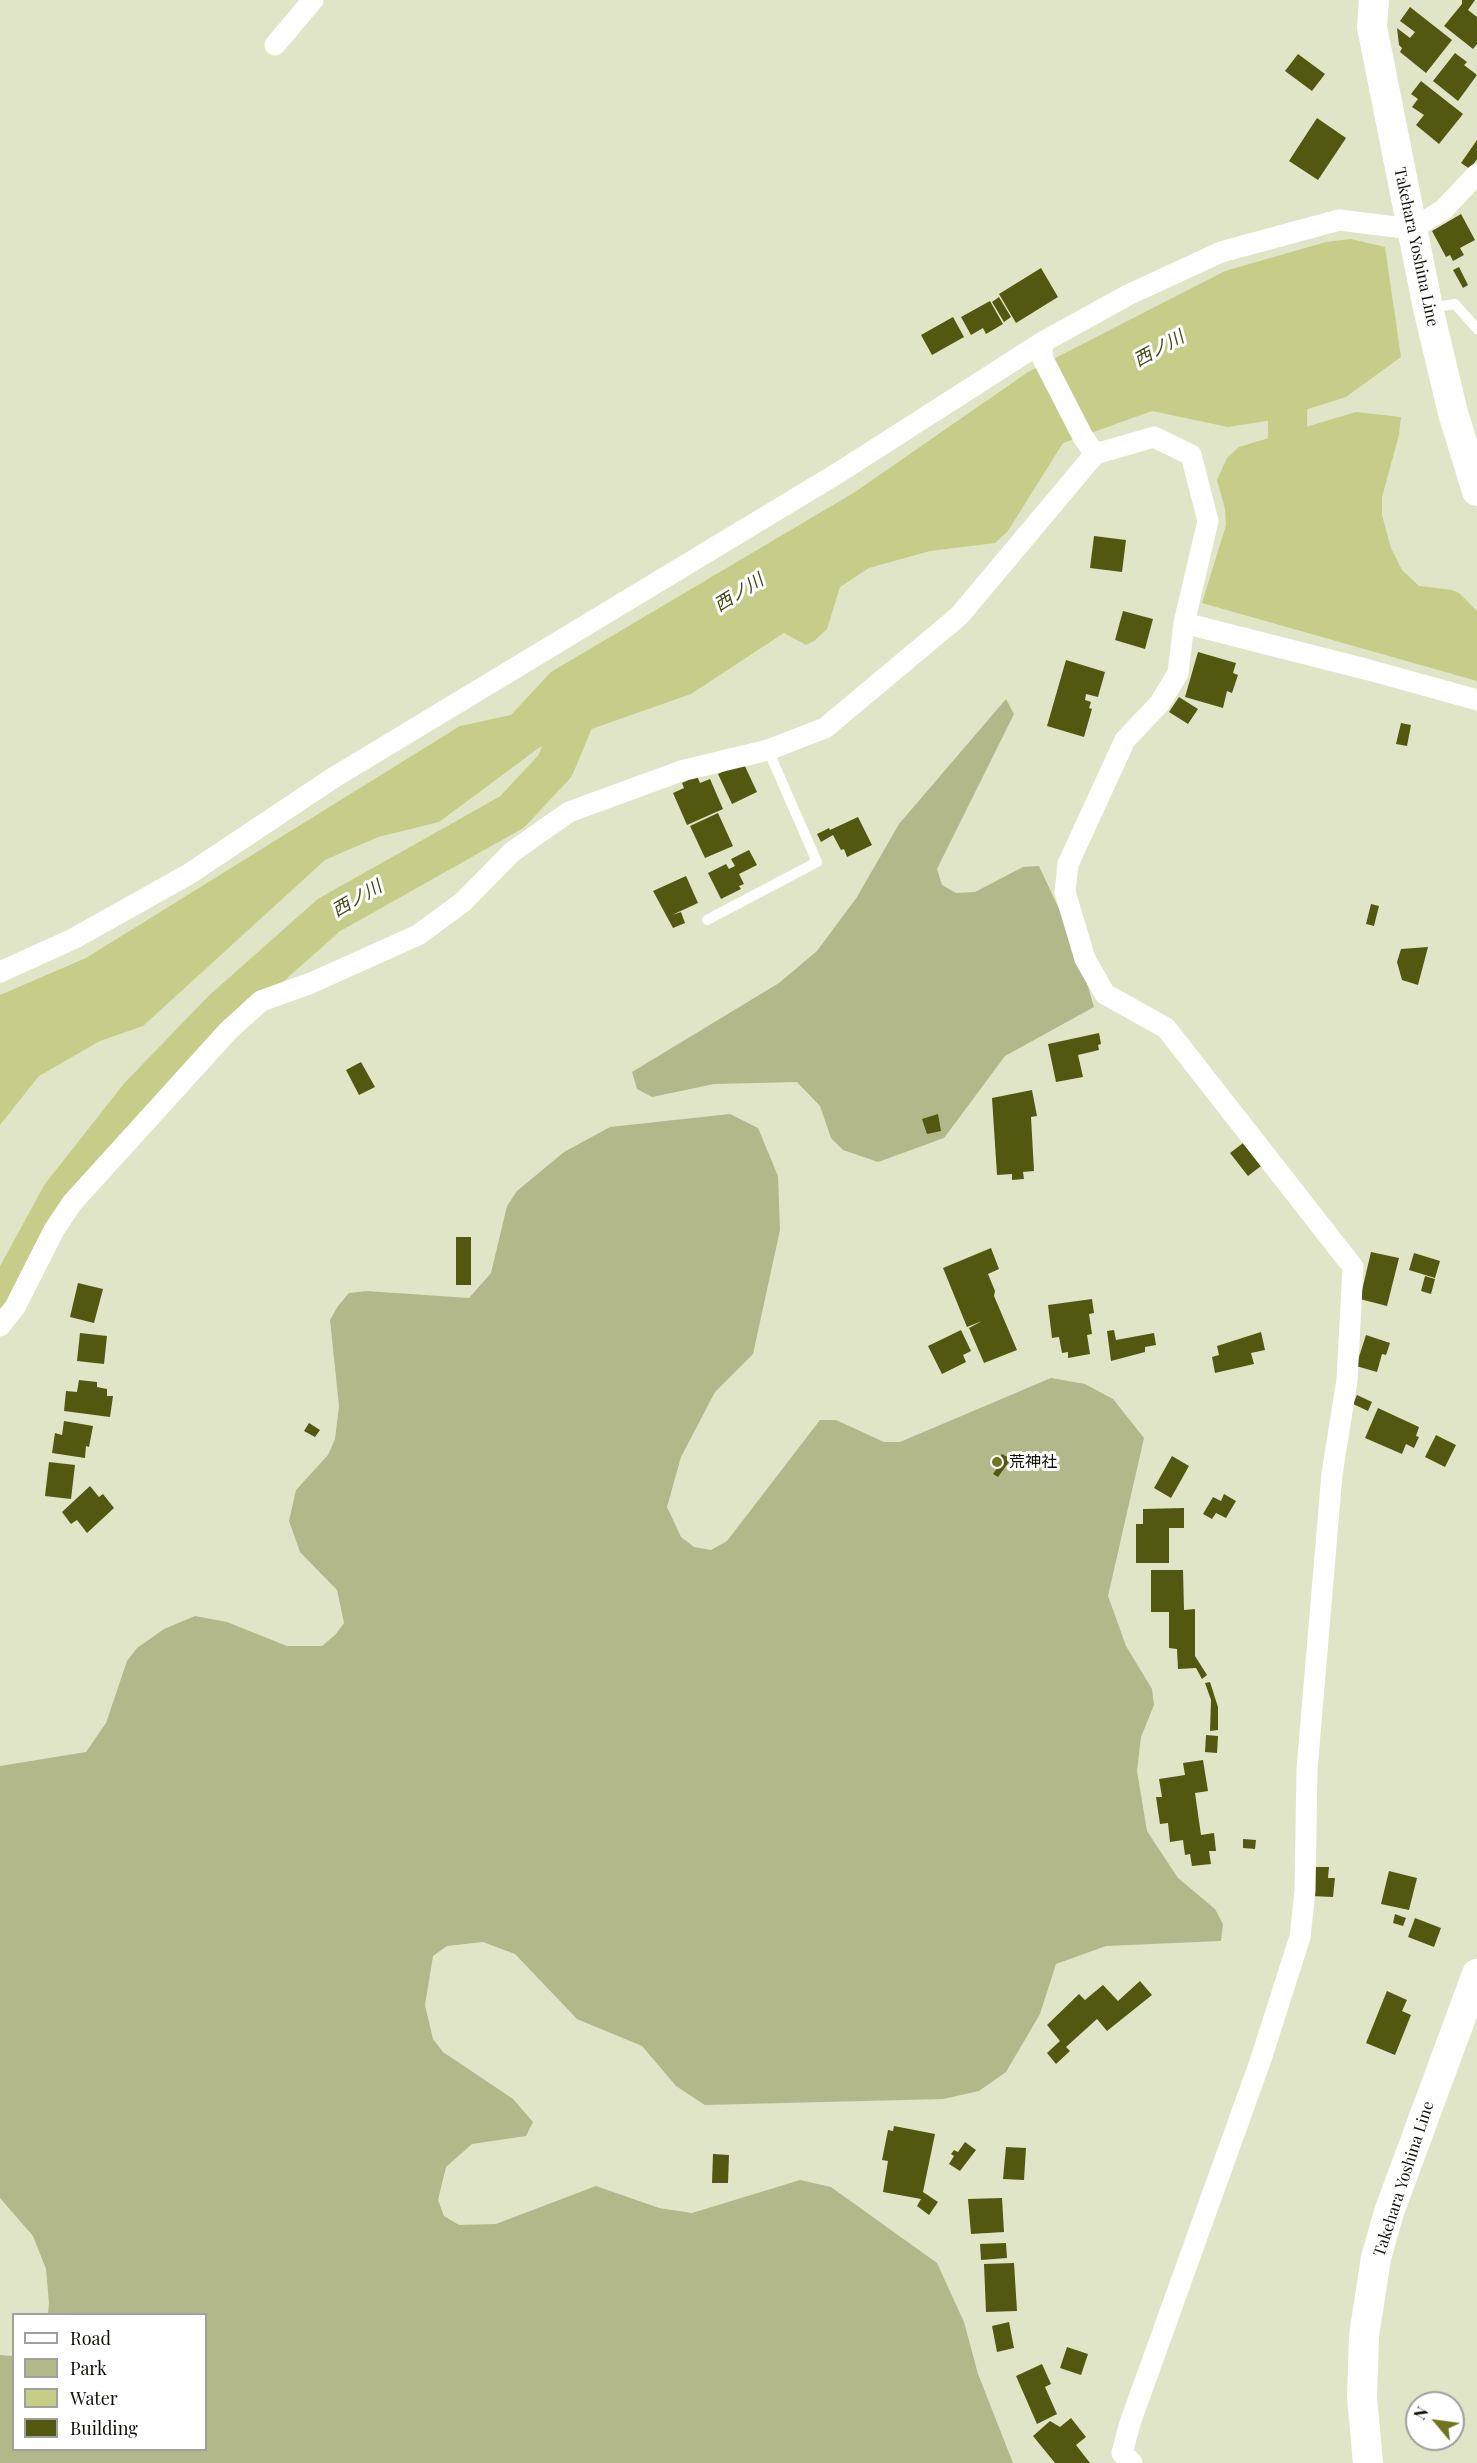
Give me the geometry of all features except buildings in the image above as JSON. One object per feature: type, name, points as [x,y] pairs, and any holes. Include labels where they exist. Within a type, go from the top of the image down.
[{"type":"main road","name":"Takehara Yoshina Line","points":[[1374,0],[1372,27],[1428,308],[1453,413],[1477,490]]},
{"type":"main road","name":"Takehara Yoshina Line","points":[[1368,2463],[1362,2397],[1364,2346],[1376,2258],[1389,2212],[1477,1974]]},
{"type":"street","points":[[275,45],[313,0]]},
{"type":"street","points":[[0,972],[73,939],[189,874],[333,778],[1042,351],[1128,295],[1221,252],[1339,220],[1412,230],[1443,210],[1477,174]]},
{"type":"street","points":[[1042,351],[1083,437],[1095,454]]},
{"type":"street","points":[[0,1326],[15,1307],[54,1230],[72,1203],[228,1031],[261,1002],[311,983],[418,934],[463,902],[512,852],[569,812],[681,771],[768,750],[825,728],[959,616],[1095,454],[1154,437],[1191,454],[1208,521],[1184,622],[1178,673],[1160,703],[1125,740],[1068,864],[1065,892],[1085,959],[1106,994],[1166,1028],[1353,1267],[1347,1380],[1332,1474],[1307,1769],[1305,1891],[1300,1937],[1260,2062],[1130,2423],[1122,2453],[1132,2463]]},
{"type":"street","points":[[1184,622],[1477,700]]},
{"type":"lane","points":[[1428,308],[1455,304],[1477,329]]},
{"type":"lane","points":[[706,921],[817,862],[768,750]]},
{"type":"green space","points":[[1006,699],[1014,714],[937,869],[942,885],[956,893],[975,892],[1023,867],[1039,866],[1075,943],[1094,1007],[1005,1056],[944,1138],[878,1162],[843,1150],[831,1138],[820,1106],[797,1082],[714,1084],[652,1097],[637,1089],[632,1072],[779,983],[817,951],[857,897],[899,824]]},
{"type":"green space","points":[[730,1114],[758,1128],[778,1176],[780,1230],[753,1354],[715,1392],[681,1457],[667,1507],[681,1537],[694,1547],[711,1550],[727,1541],[820,1420],[836,1420],[884,1442],[900,1442],[1051,1378],[1085,1384],[1113,1399],[1144,1438],[1108,1596],[1126,1646],[1152,1689],[1154,1705],[1141,1737],[1137,1771],[1147,1831],[1178,1878],[1215,1909],[1223,1924],[1221,1941],[1106,1946],[1056,1964],[1040,2014],[1006,2072],[979,2091],[943,2099],[705,2105],[676,2086],[642,2046],[577,2019],[515,1954],[483,1942],[447,1946],[433,1956],[425,2005],[433,2039],[443,2052],[513,2099],[533,2122],[526,2136],[472,2144],[446,2167],[438,2200],[444,2216],[459,2225],[496,2224],[596,2186],[659,2208],[692,2213],[800,2180],[831,2187],[937,2263],[964,2322],[978,2374],[1013,2463],[0,2463],[0,2355],[12,2356],[12,2451],[207,2451],[207,2313],[48,2313],[46,2269],[33,2236],[0,2198],[0,1766],[86,1752],[106,1723],[127,1661],[137,1648],[164,1629],[195,1616],[227,1622],[287,1646],[322,1646],[335,1635],[344,1623],[337,1590],[300,1552],[289,1521],[296,1490],[328,1455],[335,1439],[339,1406],[330,1320],[349,1293],[366,1291],[469,1298],[491,1273],[507,1206],[517,1191],[564,1152],[610,1127]]},
{"type":"water","points":[[1351,239],[1385,247],[1401,357],[1346,397],[1273,420],[1228,427],[1152,411],[1063,443],[1008,531],[995,543],[930,551],[869,568],[840,587],[827,629],[814,641],[806,645],[784,633],[691,694],[540,747],[439,822],[378,837],[325,860],[143,1026],[100,1041],[39,1076],[0,1125],[0,995],[86,958],[460,726],[511,715],[551,672],[855,492],[1028,372],[1225,271],[1326,242]]},
{"type":"water","points":[[1356,412],[1401,417],[1399,435],[1382,497],[1382,515],[1391,548],[1402,570],[1419,586],[1459,593],[1477,611],[1477,681],[1202,603],[1226,525],[1225,509],[1217,480],[1227,458],[1239,447]]},
{"type":"waterway","name":"西ノ川","points":[[1286,362],[1288,365],[1287,485]]},
{"type":"waterway","name":"西ノ川","points":[[0,1304],[61,1195],[139,1096],[222,1010],[329,915],[512,812],[555,766],[587,689]]},
{"type":"place","name":"荒神社","points":[[997,1462]]}]
